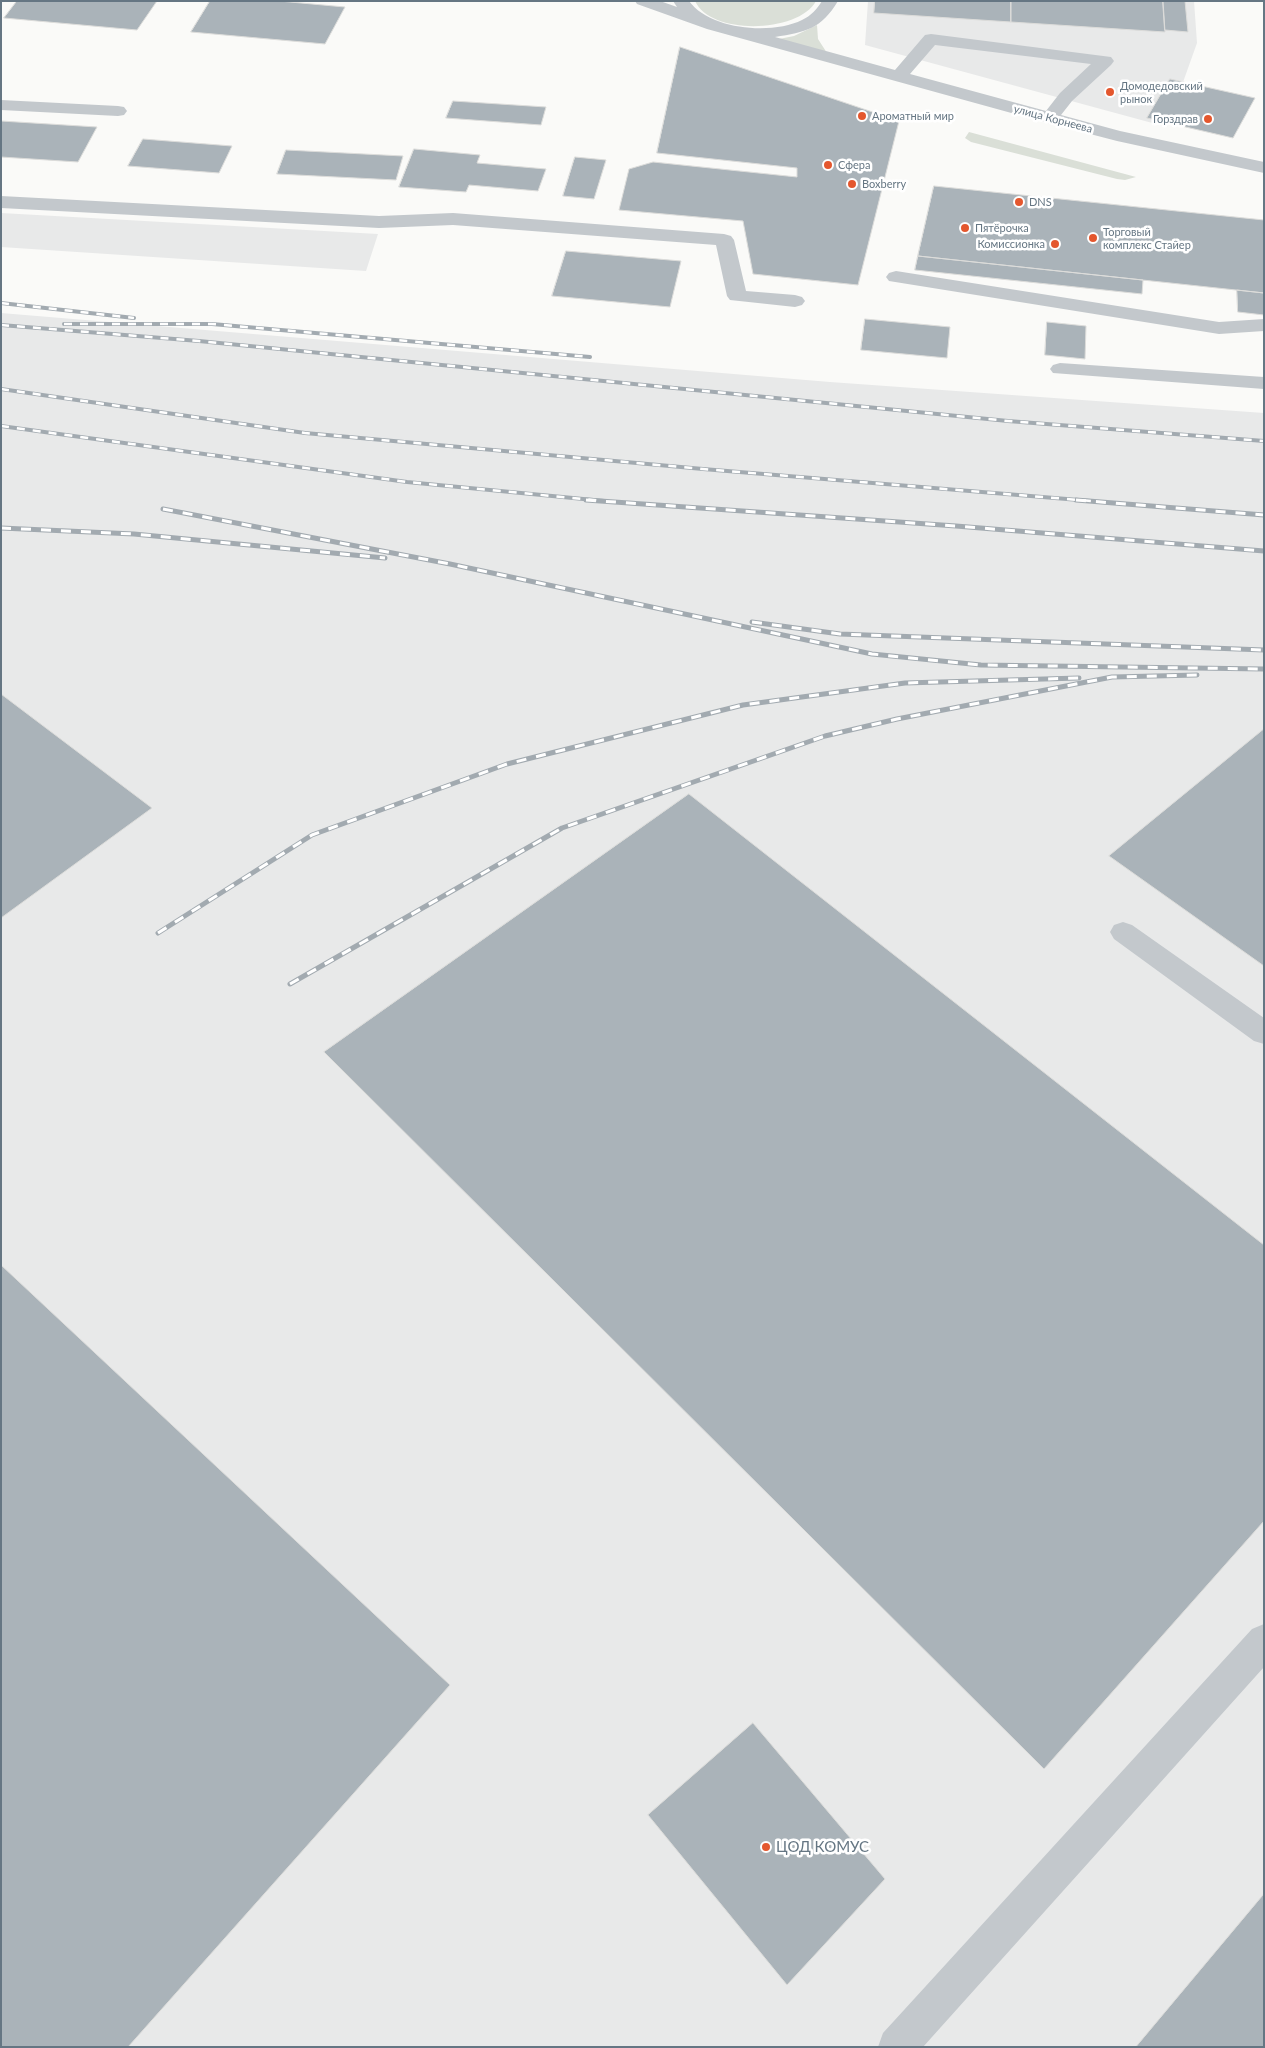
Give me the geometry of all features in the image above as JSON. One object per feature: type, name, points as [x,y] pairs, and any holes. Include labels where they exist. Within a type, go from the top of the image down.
[{"type":"street","points":[[643,1],[717,27],[738,32],[775,32],[828,21],[834,49],[845,60]]},
{"type":"street","points":[[681,1],[687,11],[699,20]]},
{"type":"street","name":"улица Корнеева","points":[[738,32],[1154,145],[1264,168]]},
{"type":"street","points":[[899,76],[931,39],[1104,61],[1066,97],[1050,118]]},
{"type":"street","points":[[1,104],[118,111]]},
{"type":"street","points":[[1,202],[380,222],[453,219],[724,240],[737,296],[795,301]]},
{"type":"street","points":[[896,277],[1219,328],[1264,325]]},
{"type":"street","points":[[1060,369],[1264,383]]},
{"type":"street","points":[[1123,932],[1264,1033]]},
{"type":"street","points":[[897,2047],[1264,1641]]},
{"type":"shaded area","points":[[695,1],[816,1],[807,12],[792,19],[774,24],[755,26],[736,25],[718,20],[704,12]]},
{"type":"shaded area","name":"Домодедовский рынок","points":[[868,1],[1194,1],[1197,43],[1167,127],[865,45]]},
{"type":"shaded area","points":[[817,25],[818,39],[827,53],[779,39],[794,36]]},
{"type":"shaded area","points":[[969,132],[1136,177],[1125,180],[1117,179],[971,142],[965,138]]},
{"type":"shaded area","points":[[1,213],[378,234],[366,271],[1,247]]},
{"type":"shaded area","points":[[1,313],[830,382],[1264,413],[1264,2047],[1,2047]]},
{"type":"building","points":[[17,1],[157,1],[137,30],[4,18]]},
{"type":"building","points":[[210,1],[279,1],[345,7],[325,44],[191,32]]},
{"type":"building","points":[[875,1],[1011,1],[1011,22],[874,13]]},
{"type":"building","points":[[1011,1],[1163,1],[1165,32],[1011,22]]},
{"type":"building","points":[[1163,1],[1185,1],[1188,32],[1165,30]]},
{"type":"building","name":"Сфера","points":[[680,47],[899,121],[858,285],[753,274],[743,221],[619,210],[629,169],[653,162],[797,177],[797,168],[657,153]]},
{"type":"building","points":[[1170,79],[1255,98],[1233,138],[1147,118]]},
{"type":"building","points":[[453,101],[546,107],[541,125],[446,118]]},
{"type":"building","points":[[1,121],[97,127],[78,162],[1,157]]},
{"type":"building","points":[[143,139],[232,146],[219,173],[128,166]]},
{"type":"building","points":[[414,149],[480,155],[477,163],[546,169],[538,191],[469,185],[466,192],[399,187]]},
{"type":"building","points":[[286,150],[403,156],[396,180],[277,174]]},
{"type":"building","points":[[575,157],[606,160],[594,199],[563,196]]},
{"type":"building","name":"Торговый комплекс Стайер","points":[[934,186],[1264,220],[1264,293],[918,256]]},
{"type":"building","points":[[566,251],[681,261],[670,307],[552,296]]},
{"type":"building","points":[[918,256],[1143,280],[1142,294],[915,270]]},
{"type":"building","points":[[1237,290],[1264,293],[1264,315],[1238,312]]},
{"type":"building","points":[[865,319],[950,327],[947,358],[861,350]]},
{"type":"building","points":[[1047,322],[1086,326],[1085,359],[1045,355]]},
{"type":"building","points":[[1,694],[152,808],[1,918]]},
{"type":"building","points":[[1264,729],[1264,966],[1109,856]]},
{"type":"building","points":[[689,794],[1264,1245],[1264,1521],[1044,1769],[324,1052]]},
{"type":"building","points":[[1,1265],[450,1685],[128,2047],[1,2047]]},
{"type":"building","name":"ЦОД КОМУС","points":[[753,1723],[885,1879],[787,1985],[648,1815]]},
{"type":"building","points":[[1264,1894],[1264,2047],[1136,2047]]},
{"type":"railway","points":[[1,303],[134,318]]},
{"type":"railway","points":[[64,324],[212,324],[590,357]]},
{"type":"railway","points":[[1,325],[199,341],[1008,421],[1264,441]]},
{"type":"railway","points":[[1,389],[305,433],[703,469],[1091,501]]},
{"type":"railway","points":[[1,426],[407,482],[604,501]]},
{"type":"railway","points":[[586,500],[956,526],[1264,551]]},
{"type":"railway","points":[[1076,500],[1264,515]]},
{"type":"railway","points":[[163,509],[450,564],[872,654],[981,665],[1264,669]]},
{"type":"railway","points":[[1,528],[134,534],[385,558]]},
{"type":"railway","points":[[752,622],[840,634],[1264,650]]},
{"type":"railway","points":[[290,984],[562,828],[825,736],[897,719],[1112,677],[1197,675]]},
{"type":"railway","points":[[158,933],[312,835],[507,764],[743,705],[905,683],[1079,678]]},
{"type":"place","name":"Домодедовский рынок","points":[[1110,92]]},
{"type":"place","name":"Ароматный мир","points":[[862,116]]},
{"type":"place","name":"Горздрав","points":[[1208,119]]},
{"type":"place","name":"Сфера","points":[[828,165]]},
{"type":"place","name":"Boxberry","points":[[852,184]]},
{"type":"place","name":"DNS","points":[[1019,202]]},
{"type":"place","name":"Пятёрочка","points":[[965,228]]},
{"type":"place","name":"Торговый комплекс Стайер","points":[[1093,238]]},
{"type":"place","name":"Комиссионка","points":[[1055,244]]},
{"type":"place","name":"ЦОД КОМУС","points":[[766,1847]]}]
